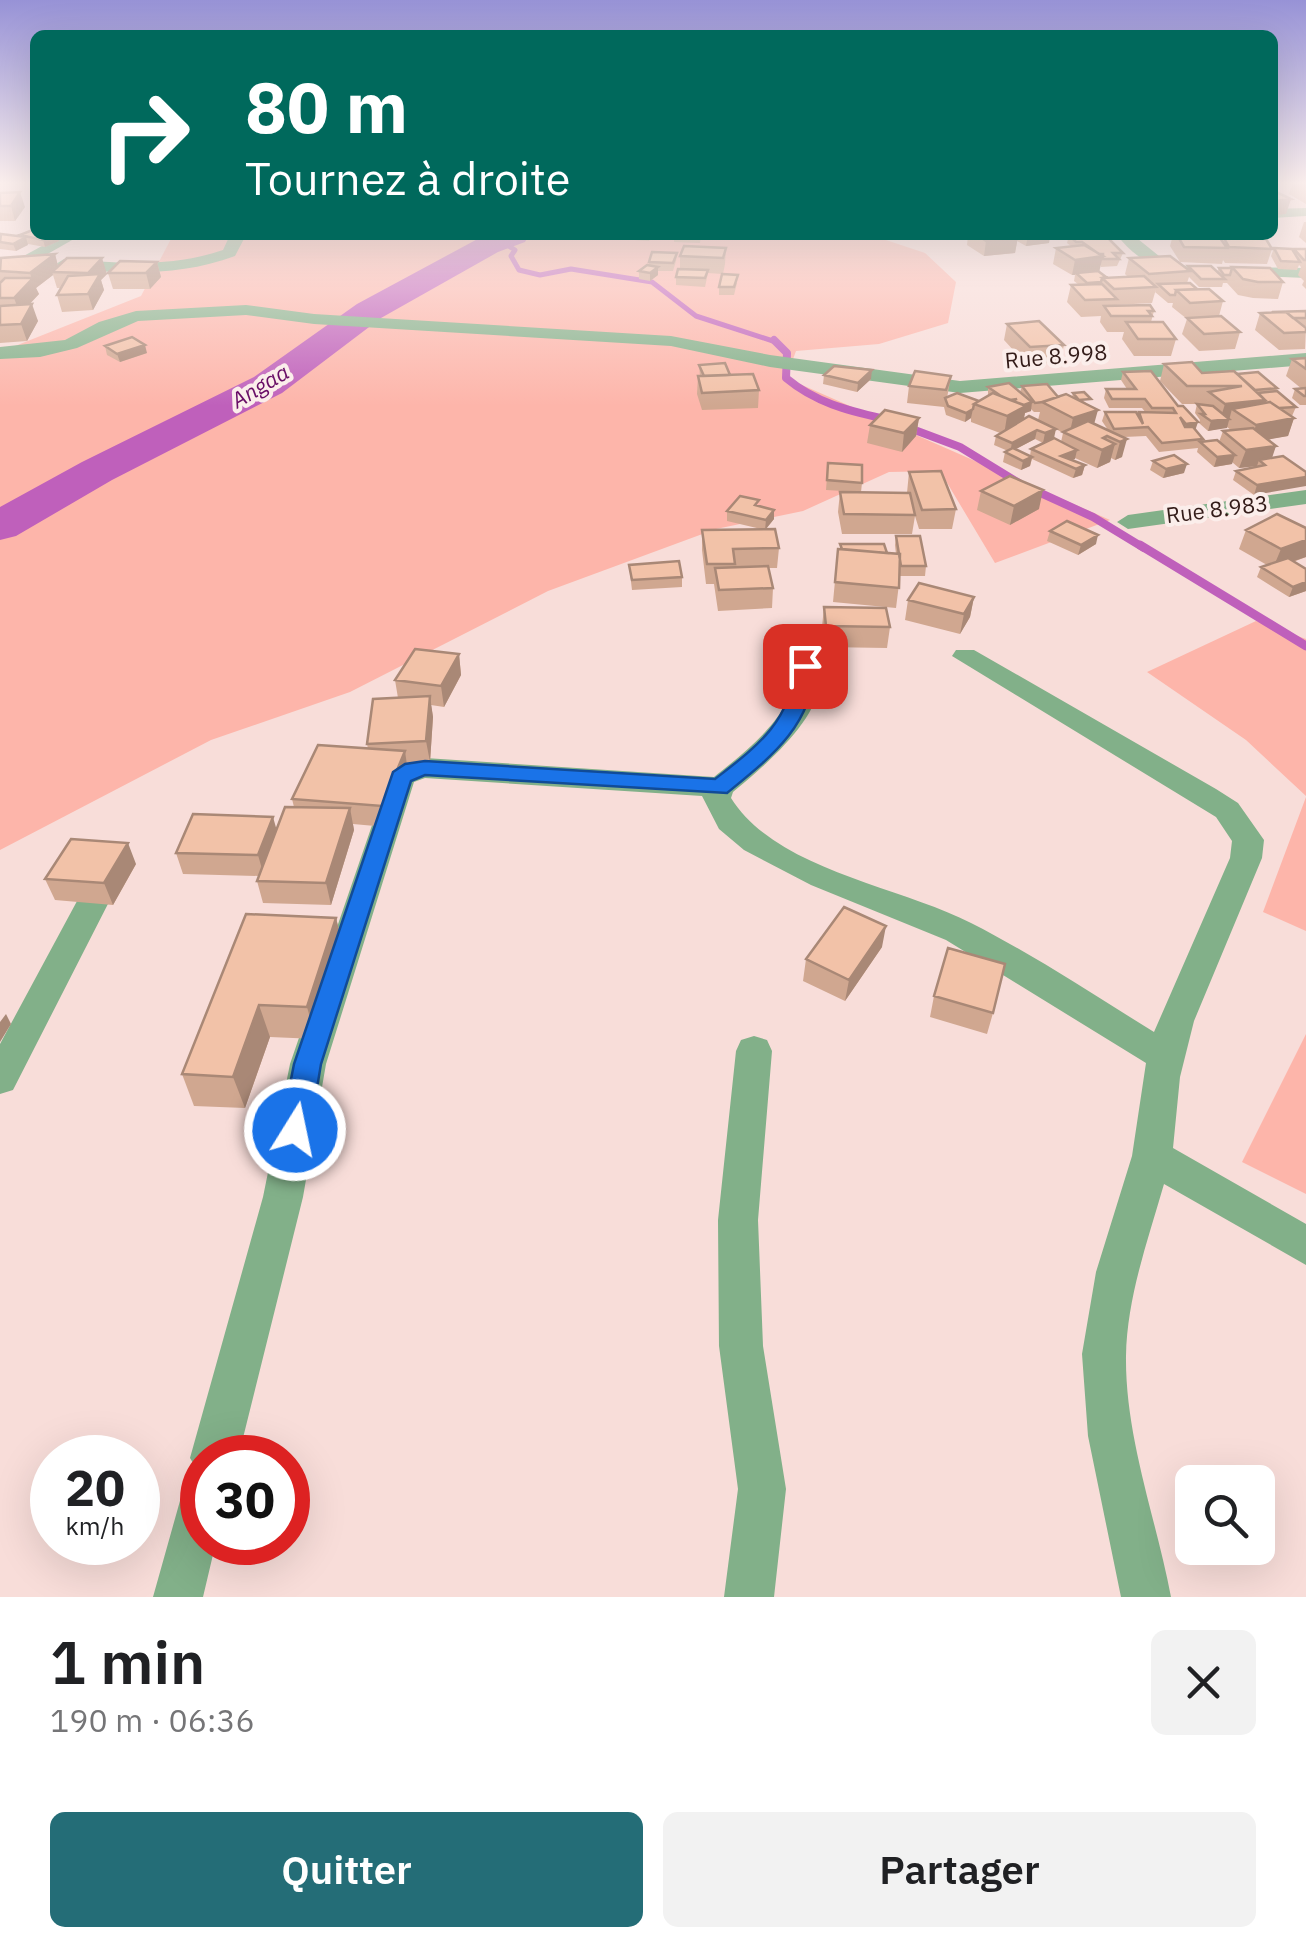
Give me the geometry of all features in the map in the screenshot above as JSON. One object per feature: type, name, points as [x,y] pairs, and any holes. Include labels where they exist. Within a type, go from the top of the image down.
[{"type":"street","points":[[0,276],[35,257]]},
{"type":"street","points":[[25,262],[120,267],[195,263],[216,257]]},
{"type":"street","points":[[1151,257],[1172,269],[1306,273]]},
{"type":"street","name":"Rue 8.998","points":[[0,353],[40,351],[71,344],[105,326],[136,316],[246,310],[314,319],[671,340],[812,368],[978,388],[1306,359]]},
{"type":"street","name":"Rue 8.983","points":[[1128,522],[1306,497]]},
{"type":"street","points":[[789,650],[800,658],[806,674],[797,707],[774,744],[720,787],[716,798],[724,818],[780,856],[956,930],[1167,1058]]},
{"type":"street","points":[[965,656],[1206,796],[1226,810],[1248,840],[1246,858],[1194,979],[1167,1058],[1152,1156],[1124,1245],[1112,1300],[1104,1378],[1113,1447],[1146,1597]]},
{"type":"street","points":[[220,1435],[283,1197],[308,1064],[401,777],[413,769],[425,768],[720,787]]},
{"type":"street","points":[[0,1078],[95,898]]},
{"type":"street","points":[[748,1597],[762,1490],[741,1346],[738,1220],[754,1051]]},
{"type":"street","points":[[1152,1156],[1306,1246]]},
{"type":"street","points":[[178,1597],[186,1565]]},
{"type":"shaded area","points":[[162,257],[929,257],[956,282],[948,323],[879,344],[796,351],[786,378],[1110,520],[995,563],[940,471],[889,472],[803,511],[716,529],[548,591],[350,692],[211,740],[0,850],[0,352],[141,296]]},
{"type":"shaded area","points":[[1256,621],[1306,639],[1306,796],[1246,740],[1147,672]]},
{"type":"shaded area","points":[[1306,797],[1306,931],[1263,912]]},
{"type":"shaded area","points":[[1306,1034],[1306,1194],[1242,1162]]},
{"type":"building","points":[[52,257],[30,273],[0,271],[1,258]]},
{"type":"building","points":[[651,257],[676,257],[673,263],[649,262]]},
{"type":"building","points":[[1171,257],[1190,271],[1149,274],[1129,258]]},
{"type":"building","points":[[1279,257],[1297,257],[1300,262],[1281,261]]},
{"type":"building","points":[[67,258],[102,258],[88,273],[52,272]]},
{"type":"building","points":[[120,261],[157,262],[146,273],[108,273]]},
{"type":"building","points":[[647,265],[658,267],[650,273],[639,271]]},
{"type":"building","points":[[1188,266],[1211,266],[1225,279],[1201,279]]},
{"type":"building","points":[[1232,267],[1270,268],[1283,282],[1243,279]]},
{"type":"building","points":[[1219,268],[1232,268],[1230,275],[1224,275]]},
{"type":"building","points":[[678,269],[708,270],[705,278],[676,277]]},
{"type":"building","points":[[1098,271],[1106,277],[1101,282],[1087,283],[1076,273]]},
{"type":"building","points":[[100,274],[88,294],[57,295],[68,276]]},
{"type":"building","points":[[722,274],[738,275],[734,287],[719,287]]},
{"type":"building","points":[[1144,276],[1156,287],[1114,289],[1102,278]]},
{"type":"building","points":[[5,278],[33,278],[14,298],[0,298],[0,283]]},
{"type":"building","points":[[1190,283],[1197,289],[1176,290],[1175,295],[1158,284]]},
{"type":"building","points":[[1102,284],[1117,299],[1085,300],[1071,285]]},
{"type":"building","points":[[1209,289],[1223,301],[1190,303],[1176,290]]},
{"type":"building","points":[[32,304],[21,324],[0,325],[0,306]]},
{"type":"building","points":[[1150,305],[1154,311],[1148,311],[1152,316],[1111,316],[1104,306]]},
{"type":"building","points":[[1306,311],[1306,318],[1272,312]]},
{"type":"building","points":[[1286,312],[1306,332],[1284,333],[1260,313]]},
{"type":"building","points":[[1221,316],[1240,332],[1204,334],[1187,318]]},
{"type":"building","points":[[1039,321],[1064,345],[1030,347],[1007,324]]},
{"type":"building","points":[[1126,322],[1163,322],[1176,339],[1138,339]]},
{"type":"building","points":[[132,337],[145,345],[117,354],[105,346]]},
{"type":"building","points":[[1306,358],[1306,369],[1292,359]]},
{"type":"building","points":[[1192,362],[1202,373],[1234,371],[1265,400],[1225,404],[1209,392],[1242,386],[1187,386],[1164,364]]},
{"type":"building","points":[[725,363],[730,375],[704,376],[699,365]]},
{"type":"building","points":[[834,366],[872,370],[858,383],[824,375]]},
{"type":"building","points":[[915,371],[951,376],[946,390],[909,386]]},
{"type":"building","points":[[1151,371],[1178,406],[1183,406],[1198,422],[1186,424],[1180,417],[1185,427],[1193,427],[1203,439],[1162,443],[1148,427],[1114,429],[1105,412],[1136,412],[1143,424],[1139,412],[1176,413],[1173,408],[1152,408],[1145,399],[1112,399],[1106,389],[1136,389],[1123,372]]},
{"type":"building","points":[[1258,372],[1277,388],[1255,390],[1237,374]]},
{"type":"building","points":[[753,374],[759,390],[702,393],[698,376]]},
{"type":"building","points":[[1009,383],[1032,402],[1024,405],[988,387]]},
{"type":"building","points":[[1047,384],[1058,397],[1035,403],[1022,386]]},
{"type":"building","points":[[1277,391],[1296,407],[1279,408],[1264,403],[1258,393]]},
{"type":"building","points":[[1084,392],[1091,399],[1079,400],[1073,393]]},
{"type":"building","points":[[957,393],[979,401],[966,413],[948,406],[945,398]]},
{"type":"building","points":[[993,393],[1026,406],[1007,416],[974,404]]},
{"type":"building","points":[[1066,394],[1098,410],[1073,418],[1042,402]]},
{"type":"building","points":[[1270,402],[1294,418],[1256,425],[1232,409]]},
{"type":"building","points":[[1197,404],[1213,406],[1229,419],[1211,421],[1201,414],[1205,414]]},
{"type":"building","points":[[885,410],[919,418],[904,433],[870,425]]},
{"type":"building","points":[[1029,416],[1056,429],[1045,433],[1037,430],[1012,443],[996,436]]},
{"type":"building","points":[[1088,421],[1127,439],[1120,442],[1107,436],[1103,438],[1115,444],[1102,450],[1063,432]]},
{"type":"building","points":[[1253,428],[1276,446],[1246,450],[1223,431]]},
{"type":"building","points":[[1054,438],[1077,450],[1061,456],[1085,465],[1076,469],[1031,449]]},
{"type":"building","points":[[1217,440],[1235,455],[1217,457],[1200,442]]},
{"type":"building","points":[[1013,448],[1032,457],[1023,461],[1005,452]]},
{"type":"building","points":[[1174,455],[1187,464],[1166,469],[1153,461]]},
{"type":"building","points":[[1283,456],[1306,472],[1306,477],[1257,485],[1236,471],[1265,465],[1259,460]]},
{"type":"building","points":[[828,463],[862,465],[862,483],[827,480]]},
{"type":"building","points":[[941,471],[956,509],[922,510],[909,472]]},
{"type":"building","points":[[1010,476],[1043,490],[1014,506],[981,491]]},
{"type":"building","points":[[840,492],[910,493],[915,515],[844,514]]},
{"type":"building","points":[[740,496],[759,500],[755,505],[774,510],[766,520],[727,511]]},
{"type":"building","points":[[1277,514],[1306,528],[1306,540],[1281,549],[1246,530]]},
{"type":"building","points":[[1067,521],[1098,535],[1081,545],[1050,531]]},
{"type":"building","points":[[775,529],[779,548],[733,549],[735,564],[707,564],[702,530]]},
{"type":"building","points":[[896,536],[920,536],[926,566],[901,566]]},
{"type":"building","points":[[840,544],[884,544],[887,553],[842,549]]},
{"type":"building","points":[[838,549],[900,554],[899,588],[835,582]]},
{"type":"building","points":[[1288,558],[1306,569],[1306,582],[1293,587],[1261,567]]},
{"type":"building","points":[[679,561],[682,577],[632,580],[629,565]]},
{"type":"building","points":[[768,566],[773,588],[719,590],[715,568]]},
{"type":"building","points":[[919,583],[974,597],[964,614],[908,600]]},
{"type":"building","points":[[824,607],[886,608],[890,627],[826,626]]},
{"type":"building","points":[[415,649],[459,654],[441,686],[395,680]]},
{"type":"building","points":[[430,696],[426,741],[367,744],[373,699]]},
{"type":"building","points":[[318,745],[405,751],[382,806],[292,799]]},
{"type":"building","points":[[285,807],[350,808],[326,883],[257,881]]},
{"type":"building","points":[[193,814],[273,817],[258,855],[176,853]]},
{"type":"building","points":[[71,839],[128,843],[104,883],[45,879]]},
{"type":"building","points":[[844,907],[886,926],[849,980],[806,959]]},
{"type":"building","points":[[246,914],[336,918],[307,1007],[259,1005],[233,1077],[182,1074]]},
{"type":"building","points":[[948,948],[1005,964],[993,1013],[934,996]]},
{"type":"waterway","name":"Angaa","points":[[0,526],[97,471],[268,385],[369,311],[466,257]]},
{"type":"waterway","points":[[511,257],[519,270],[540,275],[571,269],[652,282],[696,316],[776,342]]},
{"type":"waterway","points":[[776,342],[787,353],[786,378],[798,387],[835,405],[889,420]]},
{"type":"waterway","points":[[904,426],[960,447],[1019,483]]},
{"type":"waterway","points":[[1034,490],[1093,517],[1144,548]]},
{"type":"waterway","points":[[1140,545],[1306,646]]},
{"type":"route","points":[[295,1130],[308,1064],[401,777],[413,769],[425,768],[720,787],[774,744],[786,727],[804,689],[805,666]]}]
